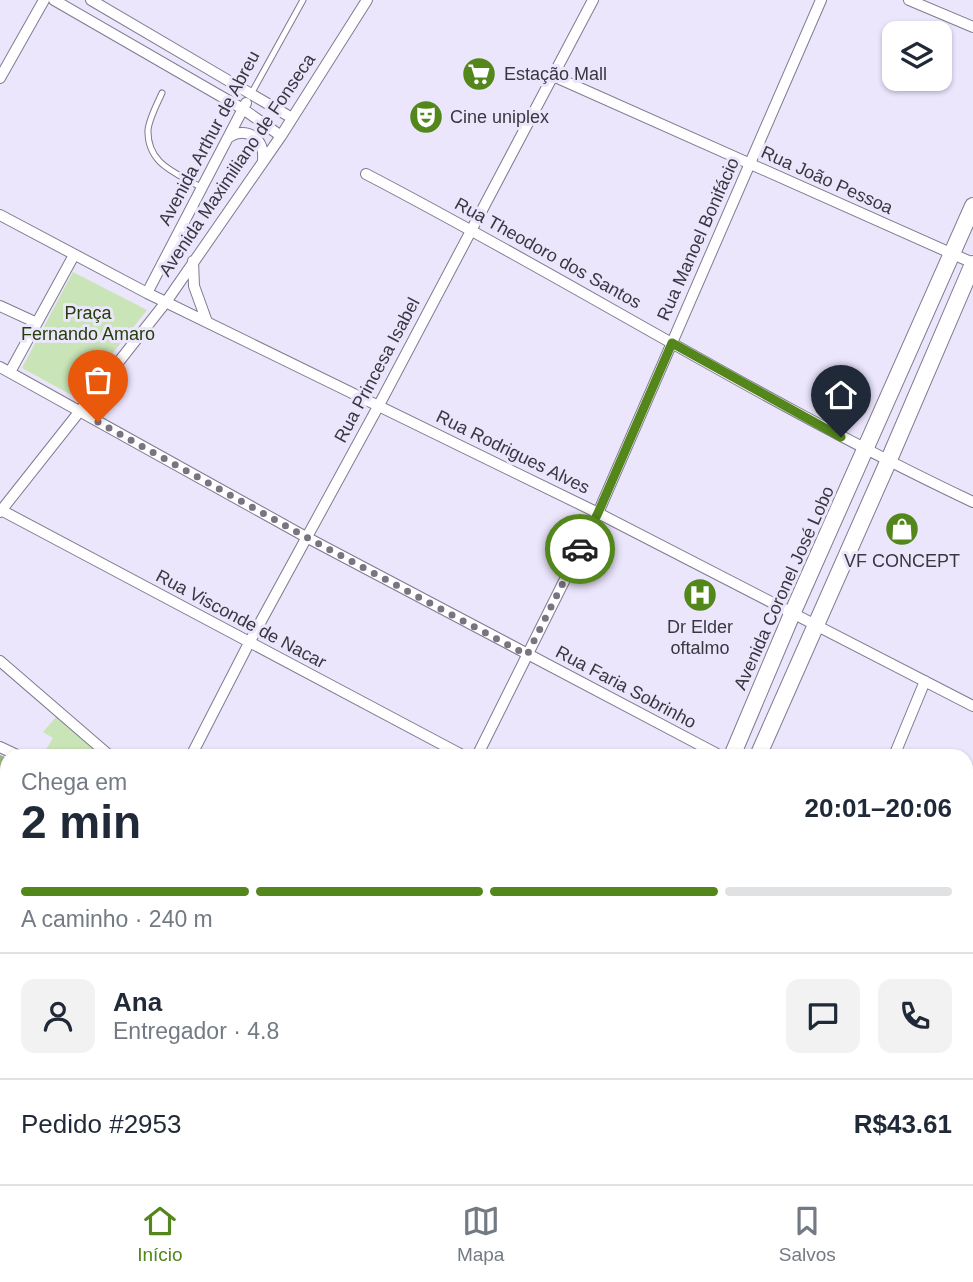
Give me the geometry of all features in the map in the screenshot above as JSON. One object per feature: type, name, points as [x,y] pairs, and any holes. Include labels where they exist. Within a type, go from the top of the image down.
[{"type":"street","points":[[0,78],[44,0]]},
{"type":"street","points":[[54,0],[243,109],[281,136]]},
{"type":"street","points":[[91,0],[292,118]]},
{"type":"street","name":"Avenida Maximiliano de Fonseca","points":[[1,511],[166,302],[281,136],[367,0]]},
{"type":"street","name":"Rua Princesa Isabel","points":[[195,749],[593,0]]},
{"type":"street","name":"Rua Manoel Bonifácio","points":[[480,749],[598,513],[821,0]]},
{"type":"street","points":[[909,0],[973,27]]},
{"type":"street","name":"Rua João Pessoa","points":[[553,76],[973,263]]},
{"type":"street","name":"Avenida Arthur de Abreu","points":[[147,293],[251,94]]},
{"type":"street","points":[[229,137],[241,131],[260,143],[263,149],[262,163]]},
{"type":"street","name":"Rua Theodoro dos Santos","points":[[366,174],[472,229],[888,463],[973,502]]},
{"type":"street","name":"Avenida Coronel José Lobo","points":[[735,749],[973,206]]},
{"type":"street","name":"Rua Rodrigues Alves","points":[[0,215],[147,293],[598,513],[973,706]]},
{"type":"street","points":[[5,370],[37,323],[74,255]]},
{"type":"street","points":[[193,261],[194,286],[207,322]]},
{"type":"street","points":[[761,749],[973,263]]},
{"type":"street","points":[[0,306],[37,323]]},
{"type":"street","name":"Rua Faria Sobrinho","points":[[5,370],[306,537],[708,749]]},
{"type":"street","name":"Rua Visconde de Nacar","points":[[1,511],[451,749]]},
{"type":"street","points":[[0,661],[102,749]]},
{"type":"street","points":[[897,749],[925,681]]},
{"type":"lane","name":"Avenida Arthur de Abreu","points":[[251,94],[303,0]]},
{"type":"lane","points":[[162,93],[148,129],[152,152],[159,163],[202,188]]},
{"type":"green space","name":"Praça Fernando Amaro","points":[[73,272],[147,310],[77,398],[22,368]]},
{"type":"green space","points":[[57,716],[95,749],[46,749],[53,738],[43,732]]},
{"type":"way so far","points":[[98,422],[527,655],[580,549]]},
{"type":"place","name":"Estação Mall","points":[[479,74]]},
{"type":"place","name":"Cine uniplex","points":[[426,117]]},
{"type":"place","name":"VF CONCEPT","points":[[902,529]]},
{"type":"place","name":"Dr Elder oftalmo","points":[[700,595]]},
{"type":"route","points":[[580,549],[672,343],[841,437]]}]
